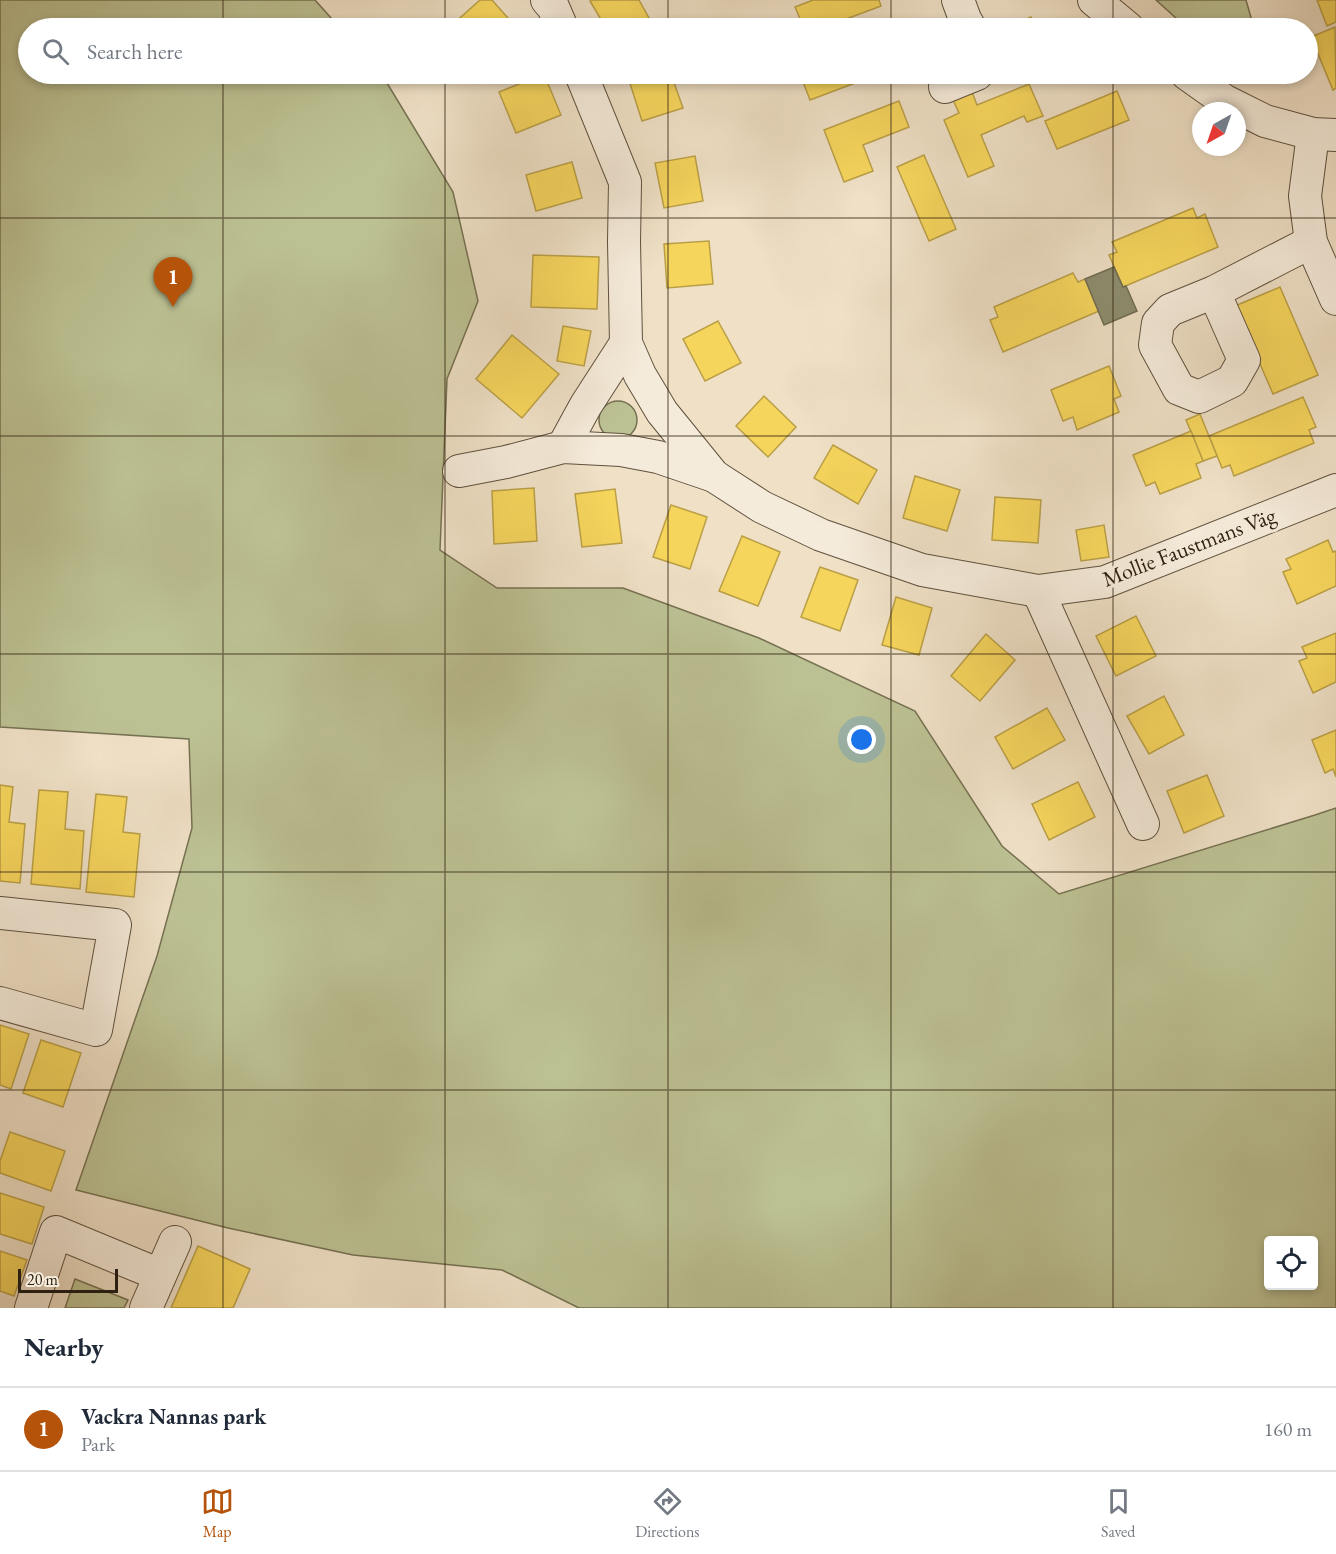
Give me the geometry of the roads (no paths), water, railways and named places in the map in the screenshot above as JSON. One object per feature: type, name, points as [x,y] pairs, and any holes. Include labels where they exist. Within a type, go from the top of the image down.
[{"type":"street","points":[[547,0],[558,18]]},
{"type":"street","points":[[958,0],[964,18]]},
{"type":"street","points":[[1094,0],[1116,18]]},
{"type":"street","name":"Mollie Faustmans Väg","points":[[585,84],[625,182],[626,343],[640,375],[662,412],[714,476]]},
{"type":"street","points":[[945,87],[952,84]]},
{"type":"street","points":[[1201,84],[1225,101],[1265,121],[1324,134],[1305,196],[1311,242],[1336,299]]},
{"type":"street","points":[[1214,292],[1311,242]]},
{"type":"street","points":[[563,447],[586,405],[626,343]]},
{"type":"street","name":"Mollie Faustmans Väg","points":[[459,471],[563,447],[621,450],[658,457],[714,476],[762,507],[821,536],[922,570],[1038,591],[1105,582],[1336,490]]},
{"type":"street","points":[[1038,591],[1143,824]]},
{"type":"street","points":[[0,912],[115,925],[96,1030],[0,1003]]},
{"type":"street","points":[[31,1308],[56,1232],[160,1275]]},
{"type":"street","points":[[146,1308],[175,1242]]},
{"type":"place","name":"Vackra Nannas park","points":[[173,307]]}]
